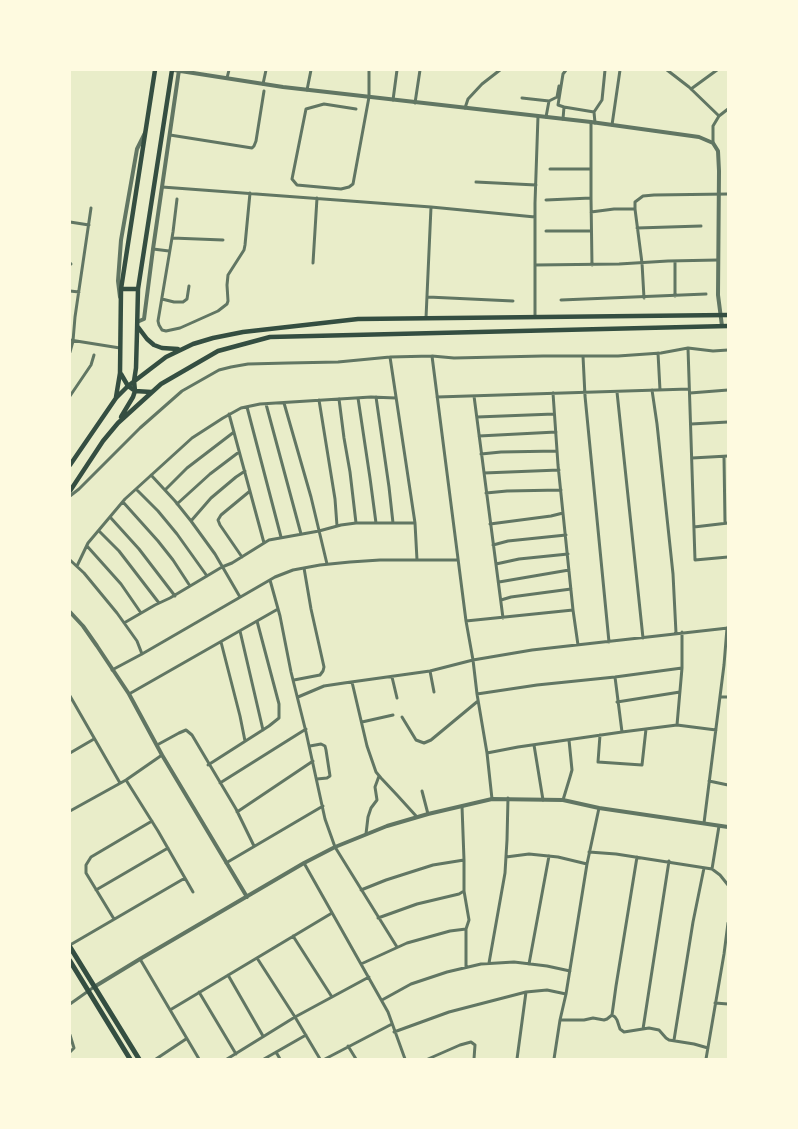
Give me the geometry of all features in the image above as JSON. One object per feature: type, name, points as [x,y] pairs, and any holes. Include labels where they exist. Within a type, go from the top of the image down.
[{"type":"main road","points":[[116,398],[120,374],[121,289],[154,70]]},
{"type":"main road","points":[[118,423],[135,391],[138,290],[176,70]]},
{"type":"main road","points":[[121,289],[138,290]]},
{"type":"main road","points":[[70,465],[116,398],[128,386],[154,364],[180,349],[213,338],[243,332],[358,319],[728,315]]},
{"type":"main road","points":[[137,324],[143,334],[154,345],[162,348],[180,349]]},
{"type":"main road","points":[[70,491],[103,441],[118,423],[151,392],[177,374],[218,351],[270,337],[728,326]]},
{"type":"main road","points":[[120,374],[128,386],[135,391],[151,392]]},
{"type":"main road","points":[[70,946],[139,1059]]},
{"type":"main road","points":[[70,961],[130,1059]]},
{"type":"street","points":[[137,324],[144,319],[170,135],[176,70],[307,90],[612,125],[699,137],[713,143],[718,151],[718,295],[722,326]]},
{"type":"street","points":[[227,79],[229,70]]},
{"type":"street","points":[[263,84],[266,70]]},
{"type":"street","points":[[307,90],[311,70]]},
{"type":"street","points":[[356,109],[324,104],[306,109],[292,178],[296,184],[341,189],[352,184],[369,97],[369,70]]},
{"type":"street","points":[[393,100],[397,70]]},
{"type":"street","points":[[415,103],[420,70]]},
{"type":"street","points":[[465,108],[468,99],[482,84],[500,70]]},
{"type":"street","points":[[522,98],[549,101],[556,97],[564,70]]},
{"type":"street","points":[[564,70],[558,105],[594,112]]},
{"type":"street","points":[[592,265],[591,170],[593,123],[594,112],[602,100],[605,70]]},
{"type":"street","points":[[612,125],[620,70]]},
{"type":"street","points":[[668,70],[719,116]]},
{"type":"street","points":[[691,89],[717,70]]},
{"type":"street","points":[[170,135],[252,148],[256,140],[264,91]]},
{"type":"street","points":[[546,117],[549,101]]},
{"type":"street","points":[[563,119],[564,107]]},
{"type":"street","points":[[713,143],[714,126],[719,116],[728,109]]},
{"type":"street","points":[[535,317],[538,116]]},
{"type":"street","points":[[120,299],[118,281],[121,240],[137,149],[145,133]]},
{"type":"street","points":[[550,169],[591,170]]},
{"type":"street","points":[[476,182],[536,185]]},
{"type":"street","points":[[162,187],[431,207],[535,217]]},
{"type":"street","points":[[177,199],[158,321],[162,330],[166,331],[180,328],[218,311],[227,304],[228,275],[244,250],[250,193]]},
{"type":"street","points":[[644,298],[642,263],[635,209],[636,202],[643,196],[728,194]]},
{"type":"street","points":[[313,263],[317,198]]},
{"type":"street","points":[[546,200],[591,198]]},
{"type":"street","points":[[426,318],[431,207]]},
{"type":"street","points":[[70,352],[91,208]]},
{"type":"street","points":[[591,212],[635,209]]},
{"type":"street","points":[[70,222],[89,225]]},
{"type":"street","points":[[637,228],[701,226]]},
{"type":"street","points":[[546,231],[591,231]]},
{"type":"street","points":[[172,238],[223,240]]},
{"type":"street","points":[[153,249],[169,252]]},
{"type":"street","points":[[535,265],[592,265],[675,260],[718,260]]},
{"type":"street","points":[[675,260],[676,296]]},
{"type":"street","points":[[162,299],[183,302],[187,299],[189,286]]},
{"type":"street","points":[[70,291],[79,292]]},
{"type":"street","points":[[561,300],[706,294]]},
{"type":"street","points":[[428,297],[513,301]]},
{"type":"street","points":[[72,340],[120,348]]},
{"type":"street","points":[[70,496],[80,489],[140,428],[175,397],[194,383],[219,370],[230,367],[248,364],[338,362],[390,357],[618,356],[658,353],[688,348],[713,351],[728,350]]},
{"type":"street","points":[[688,348],[695,560],[728,557]]},
{"type":"street","points":[[658,353],[660,390]]},
{"type":"street","points":[[70,396],[91,365],[94,355]]},
{"type":"street","points":[[432,356],[466,622],[488,753],[492,799]]},
{"type":"street","points":[[583,356],[609,642]]},
{"type":"street","points":[[390,357],[415,523],[417,560]]},
{"type":"street","points":[[437,397],[652,390],[728,390]]},
{"type":"street","points":[[652,390],[672,574],[676,633]]},
{"type":"street","points":[[617,392],[643,638]]},
{"type":"street","points":[[553,394],[563,513],[578,645]]},
{"type":"street","points":[[474,396],[503,618]]},
{"type":"street","points":[[76,566],[87,546],[136,489],[192,438],[229,414],[241,408],[266,404],[376,397],[396,398]]},
{"type":"street","points":[[376,397],[393,524]]},
{"type":"street","points":[[358,398],[376,523]]},
{"type":"street","points":[[339,399],[356,523]]},
{"type":"street","points":[[319,400],[335,499],[337,526]]},
{"type":"street","points":[[284,403],[327,564]]},
{"type":"street","points":[[266,404],[301,534]]},
{"type":"street","points":[[247,407],[281,537]]},
{"type":"street","points":[[229,414],[264,543]]},
{"type":"street","points":[[477,417],[554,414]]},
{"type":"street","points":[[691,424],[728,422]]},
{"type":"street","points":[[165,490],[187,468],[234,432]]},
{"type":"street","points":[[479,436],[556,432]]},
{"type":"street","points":[[481,454],[557,451]]},
{"type":"street","points":[[178,504],[210,474],[239,452]]},
{"type":"street","points":[[692,458],[726,456],[726,523],[694,527]]},
{"type":"street","points":[[484,472],[559,470]]},
{"type":"street","points":[[191,521],[211,498],[245,471]]},
{"type":"street","points":[[151,475],[191,521],[215,554],[240,597]]},
{"type":"street","points":[[136,489],[177,534],[207,576]]},
{"type":"street","points":[[486,493],[561,490]]},
{"type":"street","points":[[242,557],[218,520],[221,515],[250,492]]},
{"type":"street","points":[[123,502],[158,541],[190,586]]},
{"type":"street","points":[[490,524],[563,513]]},
{"type":"street","points":[[110,517],[149,561],[175,596]]},
{"type":"street","points":[[124,623],[175,596],[269,540],[356,523],[415,523]]},
{"type":"street","points":[[99,531],[118,551],[159,603]]},
{"type":"street","points":[[493,545],[508,541],[566,534]]},
{"type":"street","points":[[87,546],[121,584],[141,613]]},
{"type":"street","points":[[496,564],[519,559],[568,554]]},
{"type":"street","points":[[70,560],[84,573],[124,623],[137,641],[142,654]]},
{"type":"street","points":[[112,670],[275,577],[304,568],[327,564],[380,560],[458,560]]},
{"type":"street","points":[[294,680],[320,675],[324,667],[304,568]]},
{"type":"street","points":[[498,582],[569,570]]},
{"type":"street","points":[[270,580],[310,746],[325,819],[335,847],[397,948]]},
{"type":"street","points":[[501,600],[510,597],[571,589]]},
{"type":"street","points":[[129,694],[278,609]]},
{"type":"street","points":[[466,622],[573,610]]},
{"type":"street","points":[[70,612],[98,646],[129,694],[162,755],[247,897]]},
{"type":"street","points":[[208,765],[279,718],[279,704],[257,621]]},
{"type":"street","points":[[298,697],[324,686],[392,677],[532,650],[727,628],[726,665],[720,697],[704,823]]},
{"type":"street","points":[[240,631],[263,730]]},
{"type":"street","points":[[677,725],[682,668],[682,632]]},
{"type":"street","points":[[222,642],[245,741]]},
{"type":"street","points":[[477,694],[537,684],[682,668]]},
{"type":"street","points":[[430,670],[434,692]]},
{"type":"street","points":[[392,677],[398,698]]},
{"type":"street","points":[[614,677],[622,732]]},
{"type":"street","points":[[352,682],[376,772],[418,817]]},
{"type":"street","points":[[617,702],[680,692]]},
{"type":"street","points":[[70,696],[120,783]]},
{"type":"street","points":[[720,697],[728,697]]},
{"type":"street","points":[[402,717],[416,740],[424,743],[478,700]]},
{"type":"street","points":[[70,706],[74,704]]},
{"type":"street","points":[[362,722],[393,715]]},
{"type":"street","points":[[488,753],[677,725],[716,730]]},
{"type":"street","points":[[220,783],[306,729]]},
{"type":"street","points":[[600,735],[598,762],[642,765],[646,729]]},
{"type":"street","points":[[157,746],[186,730],[192,736],[237,812],[254,846]]},
{"type":"street","points":[[70,753],[94,739]]},
{"type":"street","points":[[563,800],[572,770],[569,740]]},
{"type":"street","points":[[310,746],[321,744],[325,746],[330,766],[330,776],[317,779]]},
{"type":"street","points":[[534,745],[543,800]]},
{"type":"street","points":[[70,812],[126,780],[162,755]]},
{"type":"street","points":[[237,812],[313,761]]},
{"type":"street","points":[[366,834],[368,817],[371,808],[377,800],[375,787],[380,776]]},
{"type":"street","points":[[126,780],[193,892]]},
{"type":"street","points":[[709,782],[728,785]]},
{"type":"street","points":[[422,791],[428,814]]},
{"type":"street","points":[[490,963],[505,873],[508,840],[508,798]]},
{"type":"street","points":[[70,1004],[140,959],[304,863],[366,834],[428,814],[492,799],[563,800],[599,808],[728,827]]},
{"type":"street","points":[[226,863],[323,806]]},
{"type":"street","points":[[462,806],[464,891],[468,920],[466,929],[466,968]]},
{"type":"street","points":[[554,1059],[570,972],[586,864],[599,808]]},
{"type":"street","points":[[114,919],[86,873],[86,865],[92,857],[152,821]]},
{"type":"street","points":[[712,869],[719,826]]},
{"type":"street","points":[[96,890],[168,848]]},
{"type":"street","points":[[589,852],[616,854],[712,869],[728,885]]},
{"type":"street","points":[[506,857],[529,854],[558,857],[586,864]]},
{"type":"street","points":[[529,964],[549,856]]},
{"type":"street","points":[[560,1020],[593,1018],[604,1020],[612,1015],[637,857]]},
{"type":"street","points":[[361,890],[411,872],[464,860]]},
{"type":"street","points":[[643,1029],[669,862]]},
{"type":"street","points":[[304,863],[382,1000],[405,1059]]},
{"type":"street","points":[[674,1040],[704,868]]},
{"type":"street","points":[[70,946],[185,878]]},
{"type":"street","points":[[378,918],[417,904],[459,894],[464,891]]},
{"type":"street","points":[[170,1010],[332,913]]},
{"type":"street","points":[[706,1059],[728,923]]},
{"type":"street","points":[[361,964],[407,943],[466,929]]},
{"type":"street","points":[[292,936],[332,997]]},
{"type":"street","points":[[257,958],[296,1017],[320,1059]]},
{"type":"street","points":[[140,959],[198,1059]]},
{"type":"street","points":[[382,1000],[411,984],[447,972],[481,964],[514,962],[548,966],[570,972]]},
{"type":"street","points":[[721,969],[728,970]]},
{"type":"street","points":[[228,975],[264,1036]]},
{"type":"street","points":[[227,1059],[296,1017],[369,978]]},
{"type":"street","points":[[394,1032],[449,1012],[526,992],[547,990],[566,994]]},
{"type":"street","points":[[199,992],[236,1054]]},
{"type":"street","points":[[517,1059],[526,992]]},
{"type":"street","points":[[715,1003],[728,1004]]},
{"type":"street","points":[[612,1015],[615,1016],[620,1029],[624,1032],[649,1028],[659,1030],[666,1038],[708,1048]]},
{"type":"street","points":[[325,1059],[392,1024]]},
{"type":"street","points":[[70,1035],[74,1048],[70,1052]]},
{"type":"street","points":[[264,1059],[306,1035]]},
{"type":"street","points":[[156,1059],[186,1039]]},
{"type":"street","points":[[428,1059],[471,1042],[475,1045],[474,1059]]},
{"type":"street","points":[[348,1046],[356,1059]]},
{"type":"street","points":[[276,1052],[280,1059]]}]
